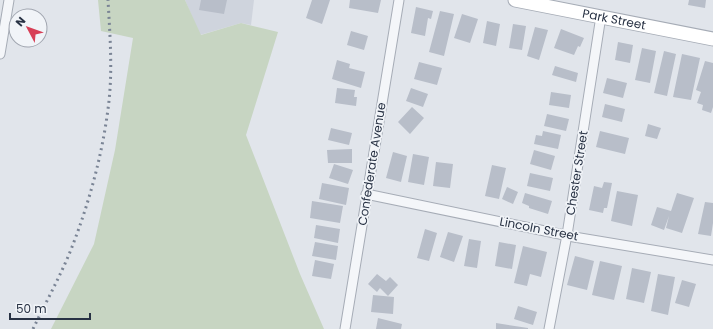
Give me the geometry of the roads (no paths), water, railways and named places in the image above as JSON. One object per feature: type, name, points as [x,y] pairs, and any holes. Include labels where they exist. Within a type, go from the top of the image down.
[{"type":"street","points":[[0,54],[10,0]]},
{"type":"street","name":"Confederate Avenue","points":[[345,329],[399,0]]},
{"type":"street","name":"Park Street","points":[[515,0],[713,39]]},
{"type":"street","name":"Chester Street","points":[[549,329],[567,236],[601,16]]},
{"type":"street","name":"Lincoln Street","points":[[366,194],[567,236],[713,260]]},
{"type":"railway","points":[[33,329],[72,247],[84,213],[98,162],[110,95],[111,54],[108,0]]}]
